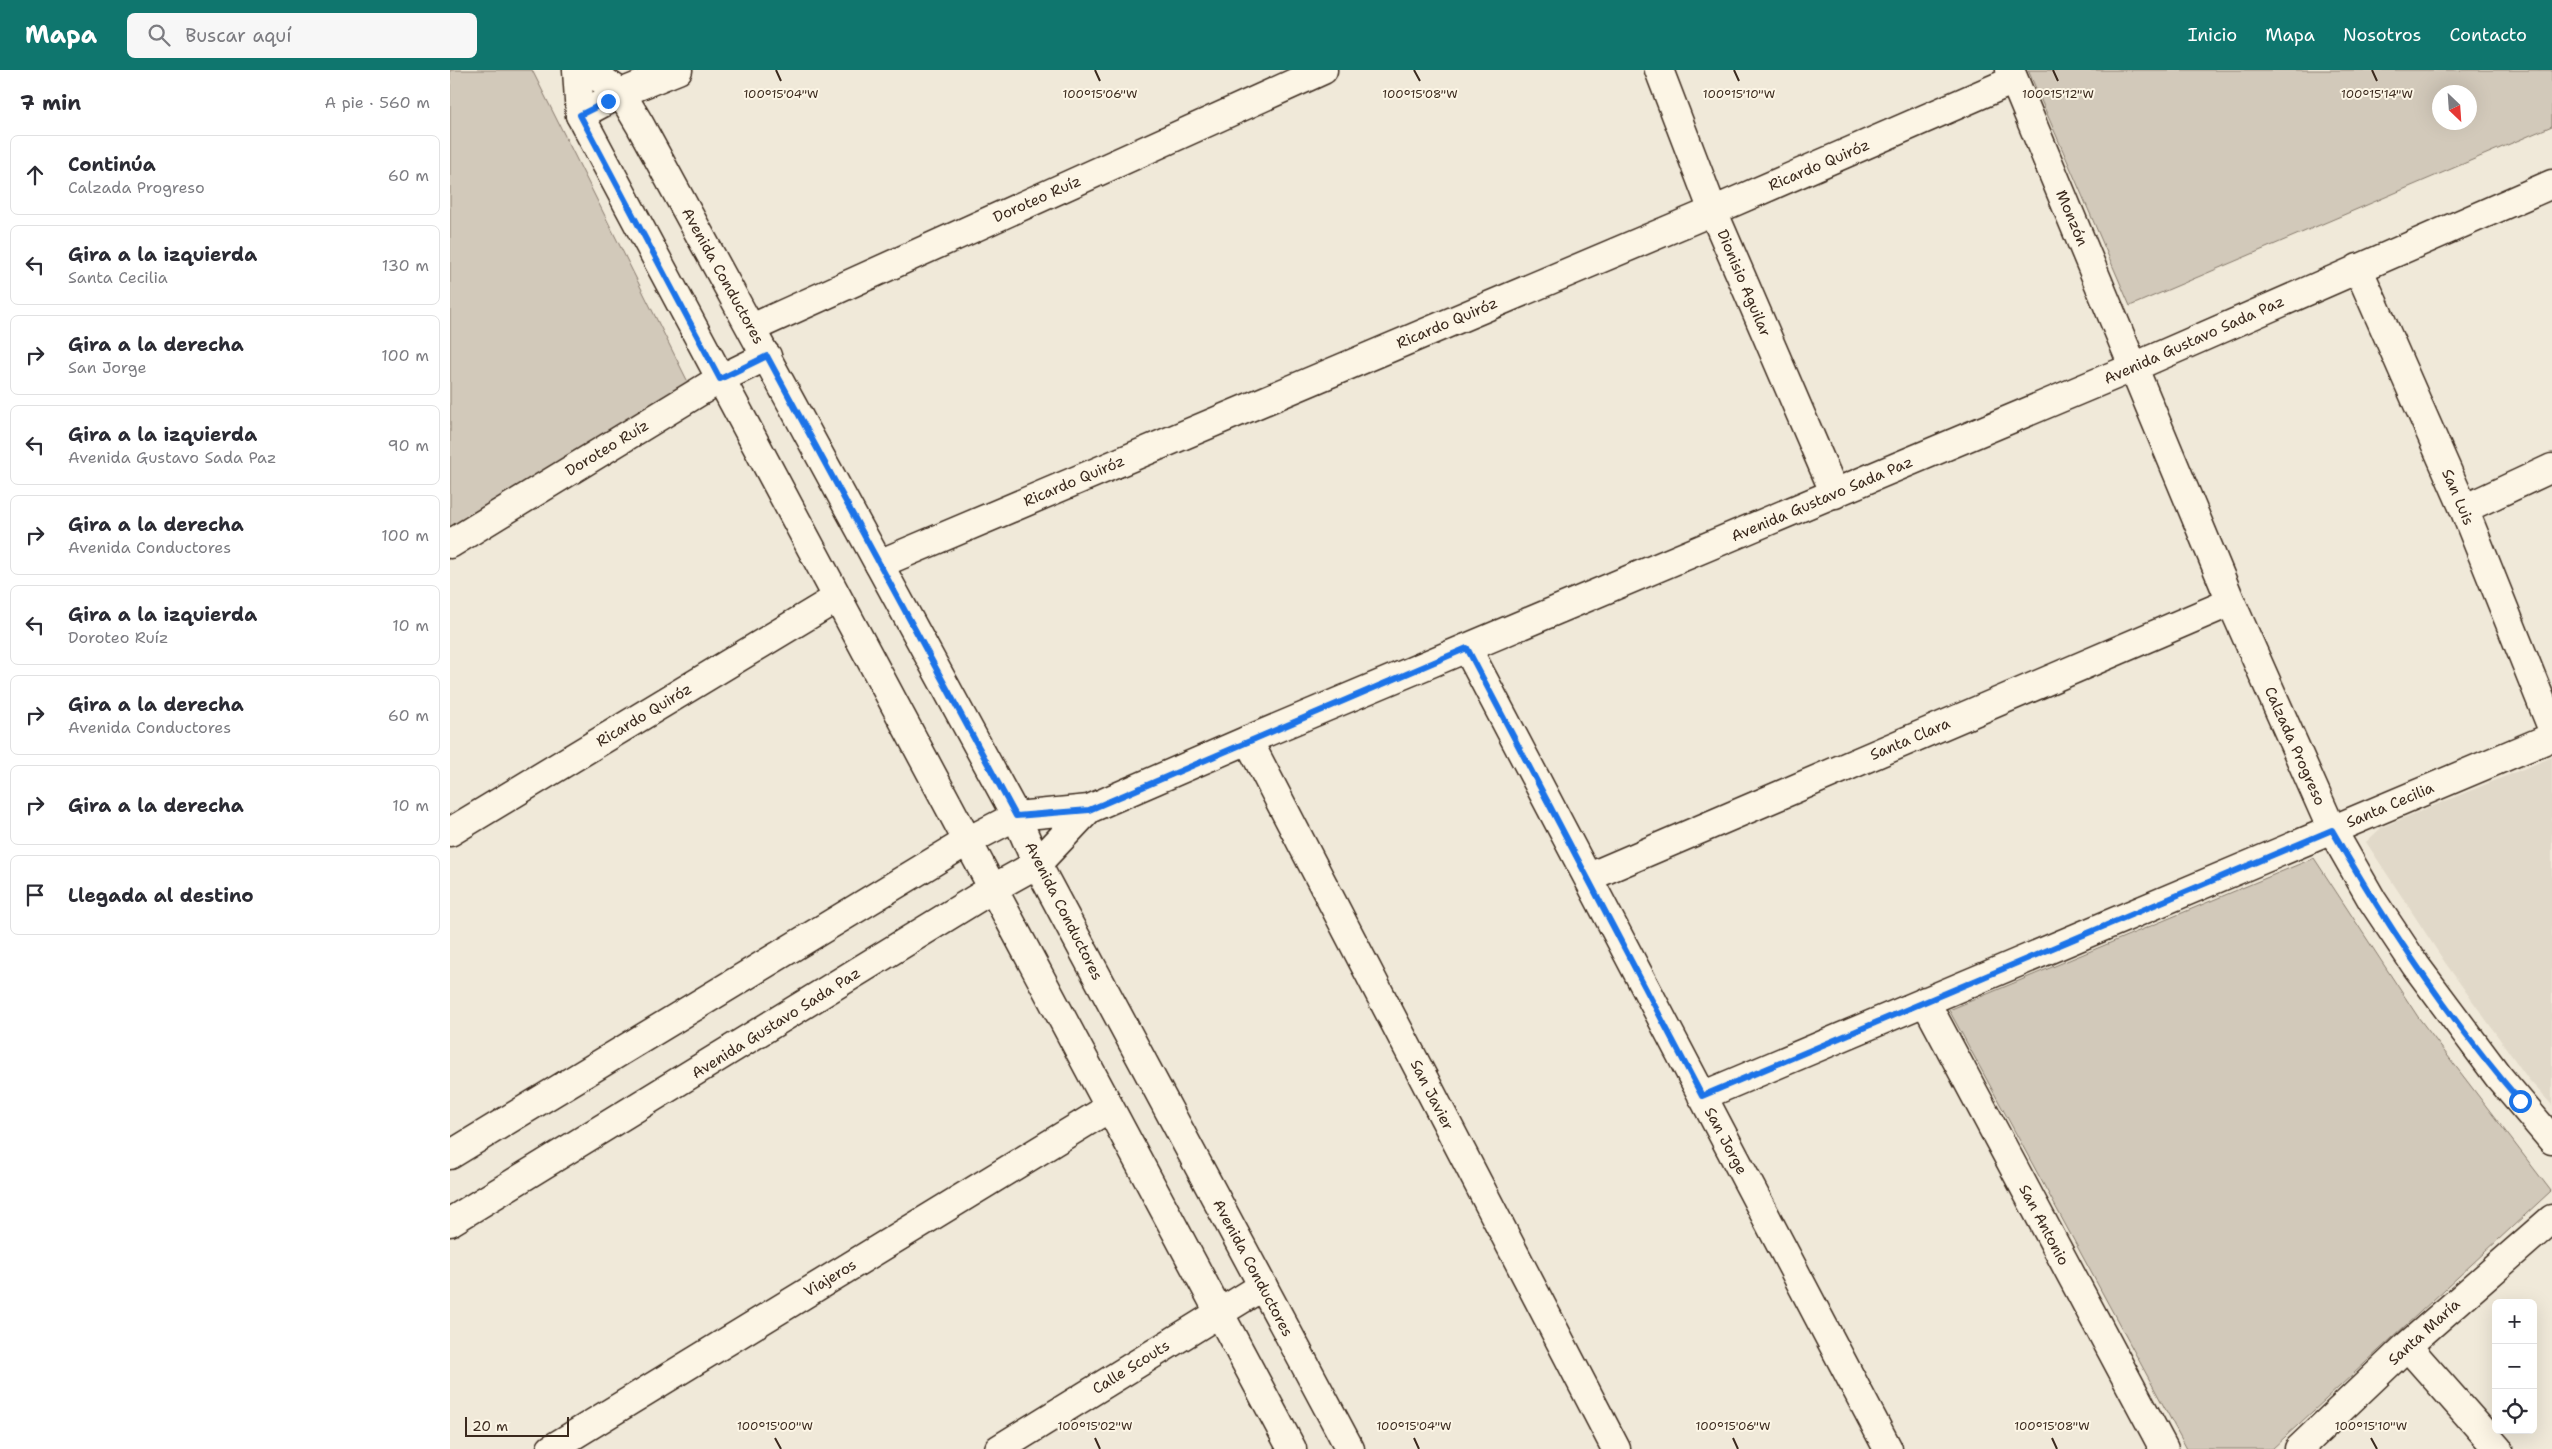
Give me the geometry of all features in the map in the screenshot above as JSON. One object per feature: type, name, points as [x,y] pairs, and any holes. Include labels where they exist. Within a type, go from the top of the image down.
[{"type":"street","points":[[576,70],[580,115],[966,842],[1292,1449]]},
{"type":"street","name":"Avenida Conductores","points":[[588,70],[632,83],[752,328],[1016,816],[1037,864],[1350,1449]]},
{"type":"street","points":[[580,115],[632,83],[678,70]]},
{"type":"street","name":"Doroteo Ruíz","points":[[752,328],[1323,70]]},
{"type":"street","name":"Dionisio Aguilar","points":[[1659,70],[1713,211],[1835,494]]},
{"type":"street","name":"Ricardo Quiróz","points":[[879,564],[1713,211],[2012,75]]},
{"type":"street","name":"Monzón","points":[[2012,75],[2134,367]]},
{"type":"street","name":"Avenida Gustavo Sada Paz","points":[[450,1155],[966,842],[1016,816],[1089,810],[1248,740],[2134,367],[2552,184]]},
{"type":"street","name":"San Luis","points":[[2358,268],[2464,509],[2552,728]]},
{"type":"street","name":"Doroteo Ruíz","points":[[450,544],[720,379],[767,356]]},
{"type":"street","name":"Calzada Progreso","points":[[2134,367],[2231,602],[2332,830],[2372,900],[2422,973],[2498,1076],[2552,1140]]},
{"type":"street","points":[[2464,509],[2552,468]]},
{"type":"street","name":"Ricardo Quiróz","points":[[450,832],[837,598]]},
{"type":"street","name":"Santa Clara","points":[[1589,876],[2231,602]]},
{"type":"street","name":"San Jorge","points":[[1467,648],[1589,876],[1702,1096],[1888,1449]]},
{"type":"street","name":"Santa Cecilia","points":[[1702,1096],[2552,737]]},
{"type":"street","name":"San Javier","points":[[1248,740],[1616,1449]]},
{"type":"street","name":"Avenida Gustavo Sada Paz","points":[[450,1222],[992,889],[1037,864],[1089,810]]},
{"type":"street","name":"San Antonio","points":[[1925,1001],[2164,1449]]},
{"type":"street","name":"Viajeros","points":[[551,1449],[1109,1108]]},
{"type":"street","name":"Santa María","points":[[2299,1449],[2407,1346],[2552,1219]]},
{"type":"street","name":"Calle Scouts","points":[[999,1449],[1262,1286]]},
{"type":"street","points":[[2407,1346],[2498,1449]]},
{"type":"shaded area","points":[[450,70],[532,70],[690,386],[450,531]]},
{"type":"shaded area","points":[[2028,70],[2552,70],[2552,126],[2130,306]]},
{"type":"shaded area","points":[[2552,757],[2552,1105],[2529,1080],[2444,961],[2366,842],[2382,827]]},
{"type":"shaded area","points":[[2314,858],[2418,1017],[2551,1191],[2272,1449],[2187,1449],[1949,1010]]},
{"type":"route","points":[[608,101],[580,115],[720,379],[767,356],[1016,816],[1089,810],[1248,740],[1467,648],[1589,876],[1702,1096],[2332,830],[2372,900],[2416,966],[2461,1028],[2520,1101]]}]
